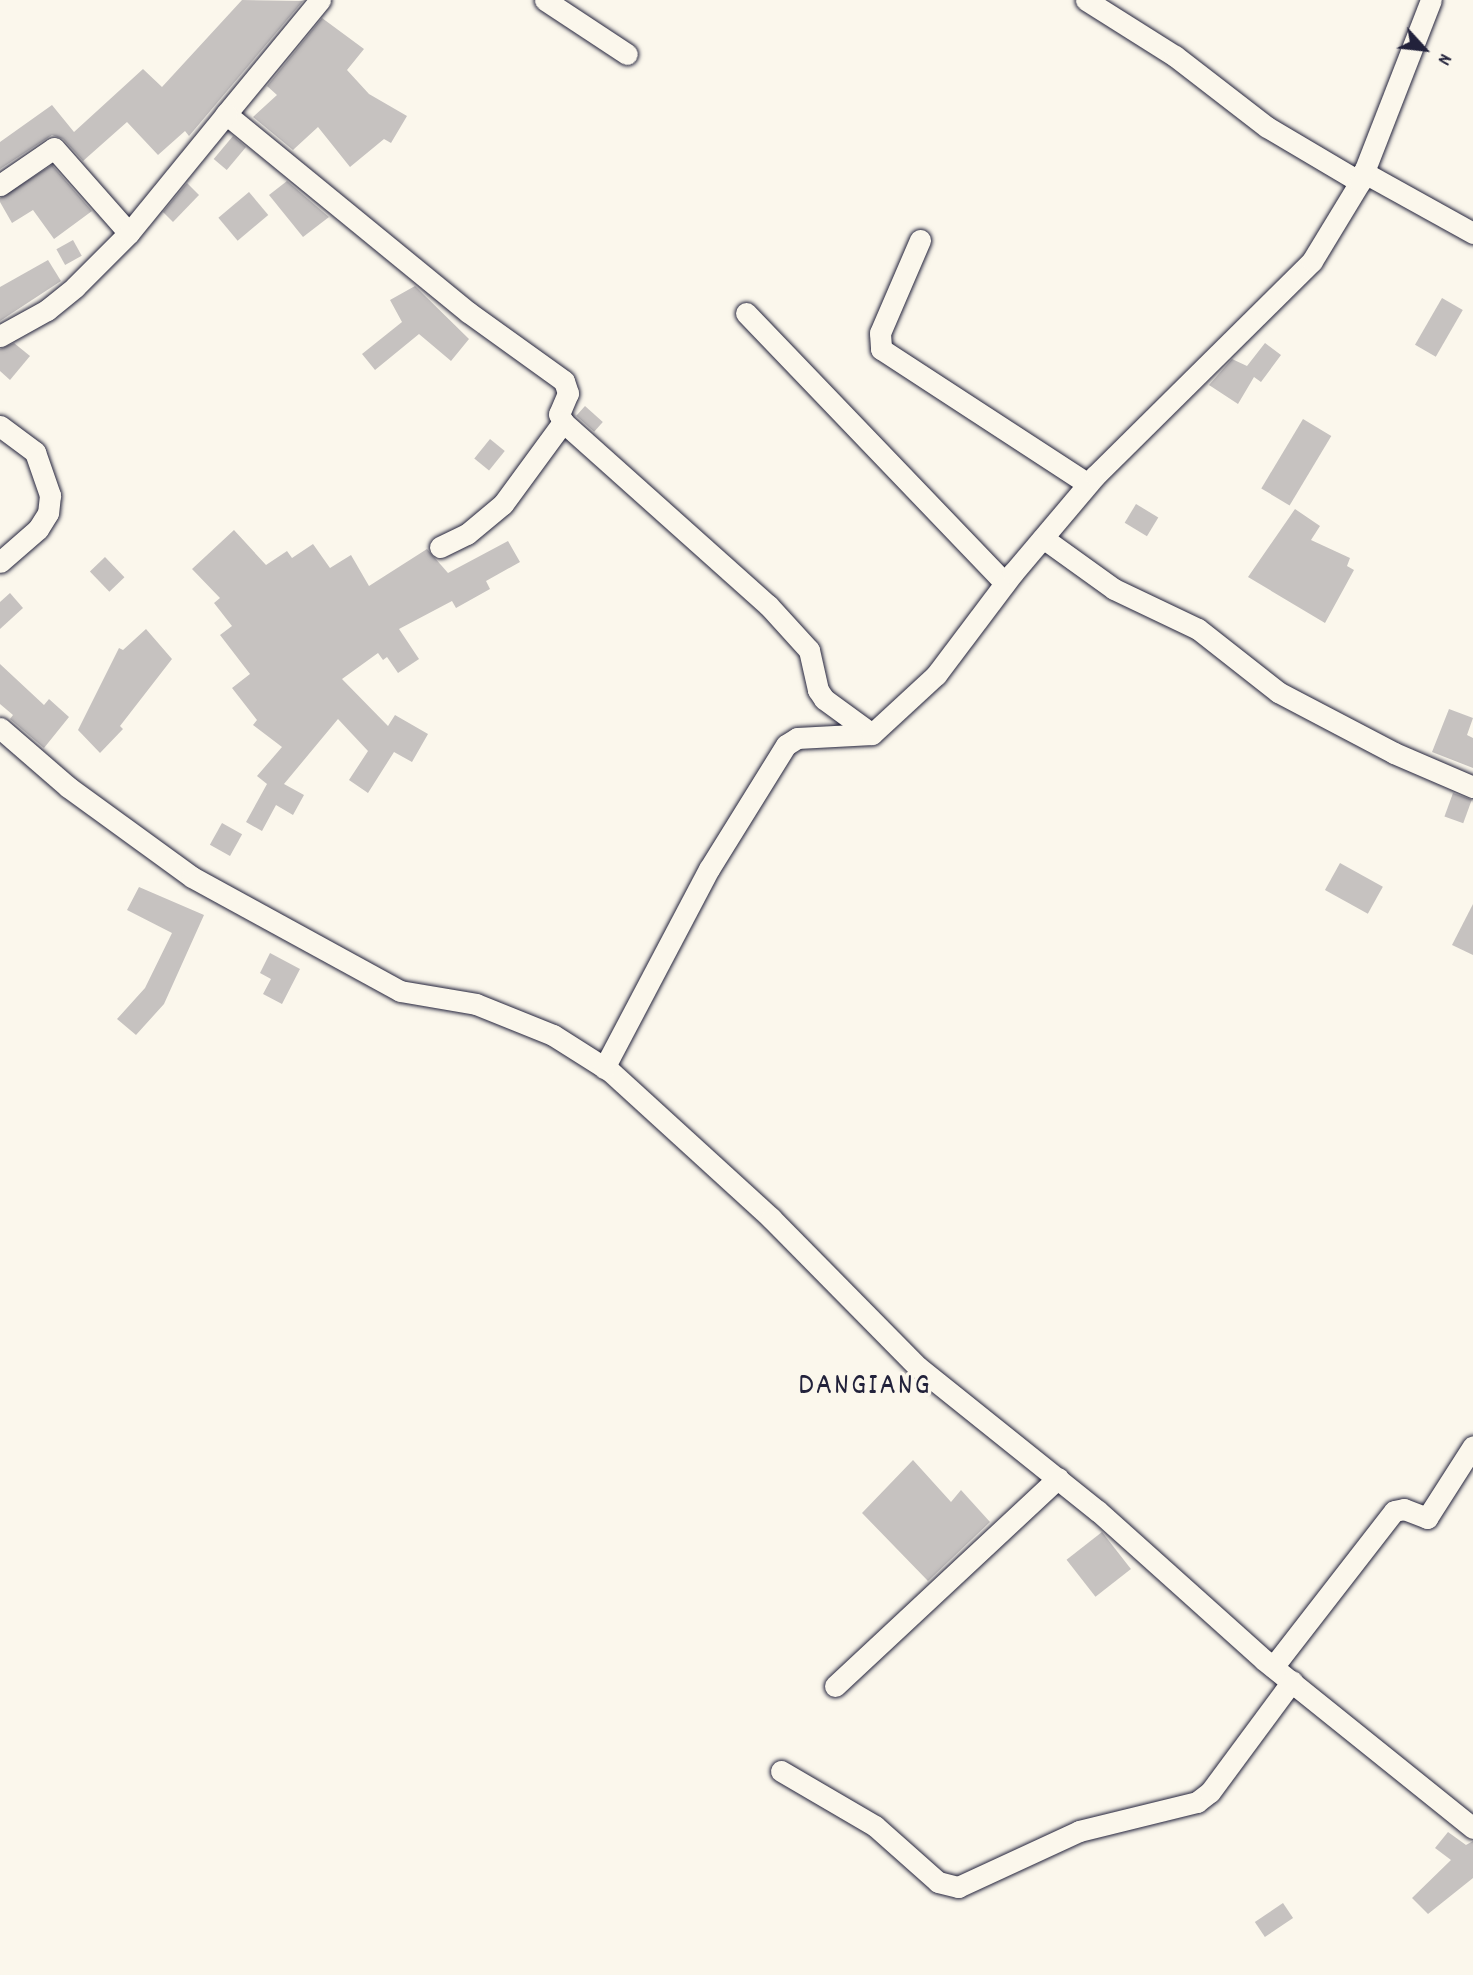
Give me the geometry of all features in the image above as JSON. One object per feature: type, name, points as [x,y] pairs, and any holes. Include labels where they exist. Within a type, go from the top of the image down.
[{"type":"street","points":[[0,336],[60,301],[129,233],[320,0]]},
{"type":"street","points":[[545,0],[626,54]]},
{"type":"street","points":[[1086,0],[1175,56],[1267,127],[1473,233]]},
{"type":"street","points":[[604,1068],[709,869],[786,745],[797,738],[872,734],[936,676],[1005,583],[1088,484],[1312,261],[1361,177],[1431,0]]},
{"type":"street","points":[[226,114],[467,312],[564,381],[568,393],[559,414],[563,422],[768,605],[809,650],[818,690],[824,699],[872,734]]},
{"type":"street","points":[[0,185],[54,148],[129,233]]},
{"type":"street","points":[[920,240],[880,333],[881,349],[1088,484]]},
{"type":"street","points":[[746,313],[1005,583]]},
{"type":"street","points":[[440,547],[467,534],[495,512],[563,422]]},
{"type":"street","points":[[0,426],[35,453],[50,495],[48,513],[38,529],[0,562]]},
{"type":"street","points":[[1043,538],[1114,589],[1198,629],[1278,692],[1394,753],[1473,787]]},
{"type":"street","points":[[0,728],[68,787],[192,877],[400,991],[476,1004],[554,1035],[604,1068],[771,1218],[918,1367],[1058,1478],[1273,1667],[1473,1828]]},
{"type":"street","points":[[1273,1667],[1394,1510],[1427,1518],[1473,1447]]},
{"type":"street","points":[[835,1686],[1058,1478]]},
{"type":"street","points":[[781,1771],[875,1826],[937,1882],[958,1886],[1079,1831],[1197,1802],[1210,1792],[1292,1681]]},
{"type":"building","points":[[242,0],[303,1],[189,136],[185,131],[158,155],[127,122],[83,161],[63,139],[52,135],[0,169],[0,142],[52,105],[74,132],[143,69],[162,87]]},
{"type":"building","points":[[322,18],[364,49],[347,70],[369,94],[407,116],[391,143],[384,139],[350,167],[318,127],[293,150],[253,117],[277,95],[267,86]]},
{"type":"building","points":[[233,136],[246,147],[227,170],[214,159]]},
{"type":"building","points":[[52,165],[92,211],[54,239],[33,210],[12,223],[0,202],[0,198]]},
{"type":"building","points":[[287,181],[329,217],[303,237],[269,195]]},
{"type":"building","points":[[187,183],[199,195],[173,222],[163,212]]},
{"type":"building","points":[[249,192],[268,215],[238,241],[218,218]]},
{"type":"building","points":[[73,240],[82,256],[65,265],[56,249]]},
{"type":"building","points":[[48,260],[61,281],[0,321],[0,287]]},
{"type":"building","points":[[415,286],[469,339],[451,361],[419,334],[375,370],[362,354],[402,322],[390,300]]},
{"type":"building","points":[[1442,298],[1463,310],[1436,357],[1415,345]]},
{"type":"building","points":[[14,343],[30,356],[10,380],[0,371],[0,349]]},
{"type":"building","points":[[1265,343],[1281,355],[1261,382],[1254,377],[1238,404],[1209,385],[1232,359],[1247,366]]},
{"type":"building","points":[[585,406],[603,422],[594,432],[576,416]]},
{"type":"building","points":[[1303,419],[1331,436],[1290,505],[1261,488]]},
{"type":"building","points":[[490,439],[505,451],[489,470],[474,458]]},
{"type":"building","points":[[1136,504],[1158,517],[1147,536],[1125,523]]},
{"type":"building","points":[[1295,509],[1320,526],[1311,540],[1350,558],[1347,566],[1354,570],[1325,623],[1248,577]]},
{"type":"building","points":[[234,530],[266,565],[287,551],[292,558],[313,544],[330,568],[351,555],[369,586],[427,549],[448,573],[508,541],[520,562],[486,581],[490,589],[456,608],[452,601],[399,629],[419,659],[398,673],[387,657],[383,660],[378,653],[342,679],[388,726],[395,715],[428,734],[412,762],[394,752],[368,793],[349,780],[368,751],[338,719],[284,784],[304,795],[293,815],[276,805],[262,831],[246,822],[267,784],[257,776],[282,747],[253,725],[257,720],[232,688],[250,674],[220,635],[232,626],[214,603],[220,598],[192,569]]},
{"type":"building","points":[[105,557],[124,577],[109,592],[90,572]]},
{"type":"building","points":[[10,593],[23,608],[0,629],[0,602]]},
{"type":"building","points":[[146,629],[172,659],[120,726],[123,729],[100,753],[78,730],[119,648],[123,650]]},
{"type":"building","points":[[0,664],[44,705],[49,699],[69,717],[44,748],[10,719],[13,715],[0,704]]},
{"type":"building","points":[[1449,709],[1473,718],[1467,735],[1473,738],[1473,768],[1432,752]]},
{"type":"building","points":[[1453,793],[1472,800],[1463,823],[1444,816]]},
{"type":"building","points":[[222,823],[242,834],[230,856],[210,845]]},
{"type":"building","points":[[1340,863],[1383,887],[1368,914],[1325,890]]},
{"type":"building","points":[[139,887],[204,915],[164,1004],[136,1035],[117,1019],[145,988],[172,933],[127,910]]},
{"type":"building","points":[[1473,904],[1473,955],[1452,945]]},
{"type":"building","points":[[270,953],[300,969],[282,1004],[263,994],[271,979],[260,973]]},
{"type":"building","points":[[913,1460],[951,1502],[961,1490],[990,1522],[928,1581],[862,1513]]},
{"type":"building","points":[[1102,1532],[1131,1569],[1095,1597],[1067,1560]]},
{"type":"building","points":[[1448,1832],[1466,1845],[1473,1841],[1473,1878],[1428,1914],[1412,1898],[1451,1860],[1435,1848]]},
{"type":"building","points":[[1283,1903],[1293,1918],[1265,1937],[1255,1922]]},
{"type":"district","name":"DANGIANG","points":[[865,1388]]}]
